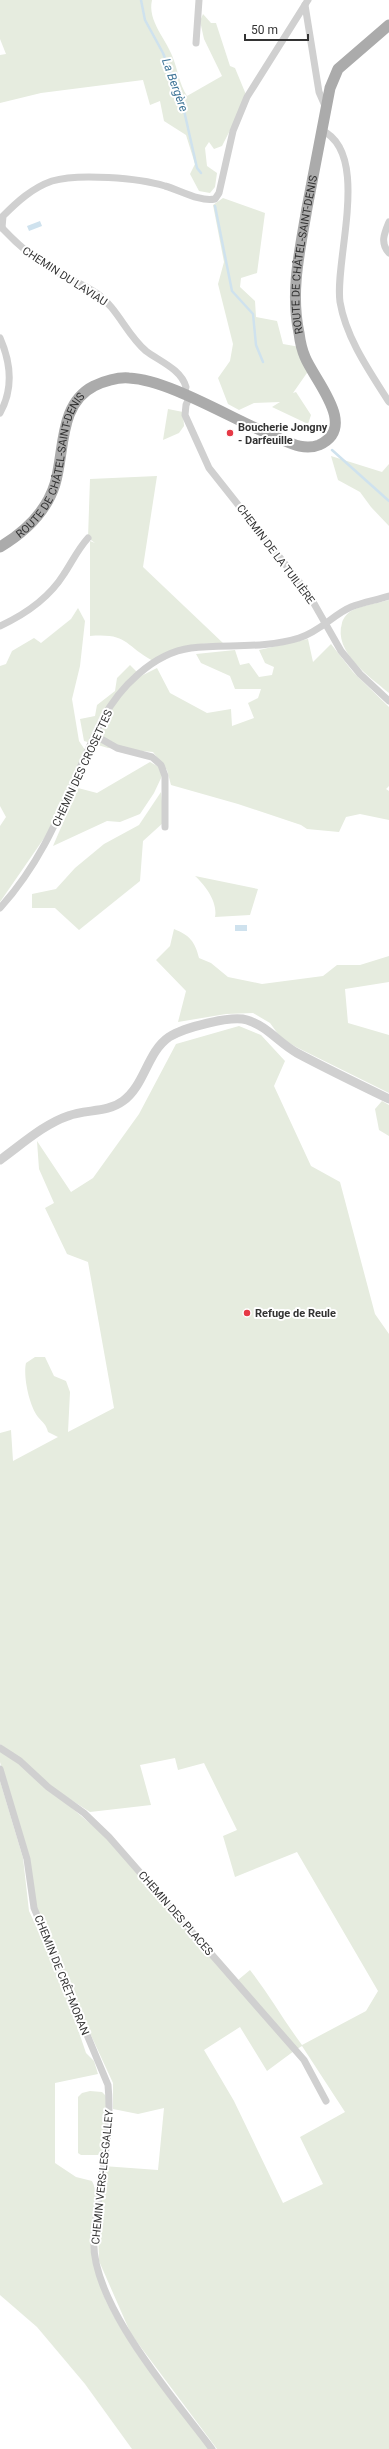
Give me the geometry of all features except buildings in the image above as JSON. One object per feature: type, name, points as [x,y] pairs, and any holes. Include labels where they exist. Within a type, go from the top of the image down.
[{"type":"main road","name":"ROUTE DE CHÂTEL-SAINT-DENIS","points":[[0,547],[26,530],[48,501],[60,465],[69,413],[80,398],[92,388],[110,380],[127,378],[143,379],[187,397],[268,434],[302,447],[318,445],[326,440],[332,433],[335,420],[334,411],[305,356],[299,332],[294,296],[298,263],[321,130],[330,88],[338,69],[389,24]]},
{"type":"street","points":[[196,43],[199,0]]},
{"type":"street","points":[[307,3],[319,92],[326,108]]},
{"type":"street","points":[[1,228],[1,216],[32,190],[53,181],[70,178],[131,179],[154,182],[204,200],[214,199],[219,192],[233,131],[246,97],[307,3]]},
{"type":"street","points":[[321,130],[332,135],[340,148],[348,184],[347,227],[339,277],[340,301],[344,321],[352,339],[389,402]]},
{"type":"street","points":[[389,222],[383,238],[384,246],[389,253]]},
{"type":"street","name":"CHEMIN DU LAVIAU","points":[[1,228],[17,244],[46,265],[96,293],[112,306],[129,334],[145,350],[178,373],[186,386],[187,397]]},
{"type":"street","points":[[0,338],[11,372],[10,385],[0,413]]},
{"type":"street","name":"CHEMIN DE LA TUILIÈRE","points":[[187,397],[185,414],[209,468],[308,593],[325,626],[360,674],[389,701]]},
{"type":"street","points":[[0,626],[21,617],[45,598],[64,575],[78,549],[88,538]]},
{"type":"street","name":"CHEMIN DES CROSETTES","points":[[0,908],[44,849],[103,720],[123,689],[138,674],[171,654],[200,648],[278,643],[300,638],[325,626],[350,607],[389,596]]},
{"type":"street","points":[[96,736],[117,748],[152,757],[161,765],[165,776],[165,827]]},
{"type":"street","points":[[0,1160],[63,1118],[106,1109],[121,1102],[134,1090],[158,1049],[168,1038],[186,1030],[218,1021],[246,1019],[264,1026],[280,1042],[297,1052],[389,1099]]},
{"type":"street","name":"CHEMIN DES PLACES","points":[[0,1748],[20,1761],[48,1787],[84,1813],[109,1837],[304,2060],[326,2101]]},
{"type":"street","name":"CHEMIN DE CRÊT-MORAN","points":[[0,1769],[28,1859],[34,1908],[108,2085]]},
{"type":"street","name":"CHEMIN VERS-LES-GALLEY","points":[[108,2085],[111,2114],[94,2237],[96,2263],[103,2285],[131,2342],[212,2449]]},
{"type":"shaded area","points":[[0,0],[152,0],[152,15],[158,30],[170,51],[187,96],[222,76],[204,39],[200,21],[203,14],[211,23],[216,23],[230,66],[235,68],[247,97],[222,146],[214,149],[209,142],[205,148],[207,166],[217,173],[215,187],[210,193],[199,191],[190,174],[195,164],[186,135],[164,121],[160,101],[150,105],[143,80],[41,93],[0,103],[0,55],[6,54],[0,39]]},
{"type":"shaded area","points":[[223,198],[265,213],[257,273],[241,278],[240,287],[255,301],[256,317],[277,321],[283,344],[300,347],[309,370],[293,393],[296,392],[311,415],[308,424],[272,407],[280,402],[254,403],[239,410],[228,404],[218,378],[230,361],[233,344],[218,284],[224,262],[213,205]]},
{"type":"shaded area","points":[[168,409],[183,412],[184,426],[179,433],[163,440]]},
{"type":"shaded area","points":[[331,456],[382,472],[389,464],[389,526],[371,507],[360,492],[338,480]]},
{"type":"shaded area","points":[[157,476],[143,567],[224,644],[187,646],[153,661],[119,638],[112,636],[90,636],[90,541],[95,543],[88,538],[90,479]]},
{"type":"shaded area","points":[[389,600],[389,693],[355,663],[343,644],[341,634],[343,621],[349,612]]},
{"type":"shaded area","points":[[78,608],[85,621],[80,666],[72,699],[79,741],[85,750],[49,831],[0,902],[0,826],[6,817],[0,806],[0,666],[6,664],[12,651],[34,638],[41,643],[71,619]]},
{"type":"shaded area","points":[[308,639],[313,662],[331,644],[353,672],[389,707],[389,786],[386,789],[389,791],[389,820],[360,814],[346,817],[339,832],[307,829],[301,825],[238,804],[171,785],[167,770],[153,752],[108,748],[84,741],[80,719],[95,716],[97,705],[115,691],[117,678],[130,665],[141,676],[157,668],[170,693],[207,713],[231,709],[232,726],[254,718],[248,703],[258,698],[261,689],[235,689],[230,676],[201,663],[196,654],[235,650],[240,665],[249,663],[259,677],[272,675],[274,667],[265,663],[259,650]]},
{"type":"shaded area","points":[[150,762],[159,767],[162,776],[154,793],[140,814],[120,822],[107,821],[53,846],[78,788],[97,793]]},
{"type":"shaded area","points":[[161,792],[164,822],[143,841],[140,881],[79,930],[55,908],[32,908],[32,894],[56,889],[75,868],[104,844],[139,825]]},
{"type":"shaded area","points":[[195,876],[258,889],[250,915],[215,917],[215,906],[213,900],[207,889]]},
{"type":"shaded area","points":[[174,929],[191,939],[196,947],[199,958],[211,963],[228,977],[262,984],[323,976],[337,965],[360,965],[389,956],[389,982],[345,989],[348,1023],[389,1035],[389,1093],[296,1047],[281,1038],[270,1023],[253,1013],[226,1014],[178,1022],[186,991],[156,960],[170,946]]},
{"type":"shaded area","points":[[239,1026],[261,1035],[285,1061],[274,1086],[311,1166],[340,1182],[375,1314],[389,1334],[389,2449],[217,2449],[131,2334],[99,2261],[98,2230],[103,2166],[158,2170],[164,2108],[138,2114],[113,2109],[113,2083],[72,1994],[35,1904],[0,1762],[0,1751],[19,1763],[113,1843],[294,2051],[267,2071],[240,2027],[204,2050],[234,2101],[283,2203],[323,2184],[300,2137],[345,2112],[302,2046],[297,2049],[238,1980],[250,1970],[264,1988],[302,2045],[366,2011],[378,1991],[297,1852],[235,1877],[223,1836],[237,1830],[204,1763],[178,1770],[175,1758],[140,1765],[151,1805],[90,1812],[51,1787],[28,1765],[0,1744],[0,1433],[11,1430],[13,1461],[58,1437],[48,1432],[45,1425],[35,1412],[29,1398],[25,1369],[26,1363],[35,1357],[45,1357],[54,1376],[66,1381],[70,1392],[68,1432],[114,1408],[88,1262],[67,1254],[45,1208],[54,1203],[39,1169],[37,1141],[71,1192],[93,1178],[139,1114],[176,1044]]},
{"type":"shaded area","points":[[382,1101],[389,1105],[389,1136],[379,1130],[375,1109]]},
{"type":"shaded area","points":[[0,1781],[23,1858],[29,1911],[61,1979],[86,2053],[94,2061],[98,2074],[55,2083],[55,2163],[76,2177],[92,2181],[95,2188],[95,2206],[91,2244],[98,2279],[105,2299],[118,2324],[142,2361],[210,2449],[132,2449],[85,2384],[37,2327],[0,2295]]},
{"type":"shaded area","points":[[90,2091],[102,2092],[106,2096],[106,2127],[102,2152],[98,2155],[81,2155],[78,2153],[78,2097],[82,2093]]},
{"type":"water","points":[[40,221],[42,226],[29,231],[27,226]]},
{"type":"water","points":[[235,925],[247,925],[247,931],[235,931]]},
{"type":"waterway","name":"La Bergère","points":[[141,0],[145,20],[163,53],[183,106],[197,168],[201,173]]},
{"type":"waterway","name":"La Bergère","points":[[215,206],[232,291],[253,314],[256,345],[263,362]]},
{"type":"waterway","name":"La Bergère","points":[[332,450],[389,501]]},
{"type":"place","name":"Boucherie Jongny - Darfeuille","points":[[230,433]]},
{"type":"place","name":"Refuge de Reule","points":[[247,1313]]}]
